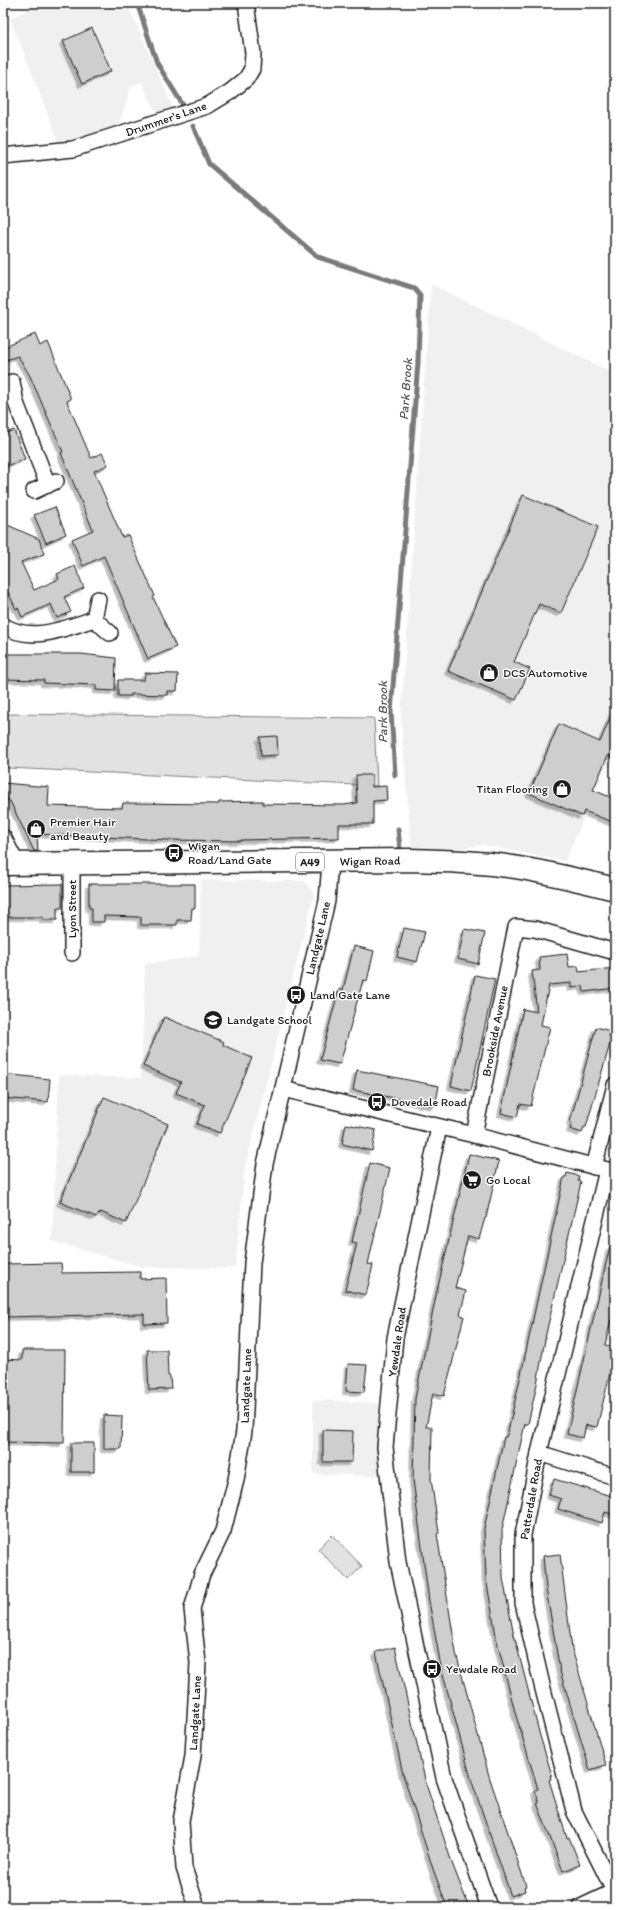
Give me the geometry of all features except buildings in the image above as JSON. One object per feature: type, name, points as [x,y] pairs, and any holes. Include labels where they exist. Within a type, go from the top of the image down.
[{"type":"main road","name":"Wigan Road","points":[[10,864],[72,865],[410,860],[486,863],[548,872],[615,889]]},
{"type":"street","name":"Drummer's Lane","points":[[3,156],[73,149],[207,106],[230,92],[246,79],[252,68],[253,53],[246,3]]},
{"type":"street","points":[[12,382],[10,405],[52,483],[34,491]]},
{"type":"street","points":[[94,619],[98,599]]},
{"type":"street","points":[[3,625],[10,630],[23,634],[38,634],[54,631],[94,619]]},
{"type":"street","points":[[94,619],[110,633]]},
{"type":"street","points":[[3,837],[10,864]]},
{"type":"street","name":"Landgate Lane","points":[[197,1907],[184,1868],[181,1821],[193,1756],[198,1663],[192,1609],[202,1574],[223,1531],[238,1466],[244,1431],[248,1324],[253,1255],[265,1164],[327,900],[330,862]]},
{"type":"street","name":"Lyon Street","points":[[72,865],[72,953]]},
{"type":"street","name":"Brookside Avenue","points":[[474,1135],[516,927],[535,929],[615,952]]},
{"type":"street","name":"Patterdale Road","points":[[615,1085],[605,1170],[539,1453],[523,1535],[523,1603],[574,1810],[615,1891]]},
{"type":"street","points":[[283,1088],[474,1135],[605,1170]]},
{"type":"street","name":"Yewdale Road","points":[[439,1127],[395,1338],[385,1447],[398,1562],[444,1778],[489,1907]]},
{"type":"street","points":[[539,1453],[615,1477]]},
{"type":"street","points":[[581,1907],[615,1891]]},
{"type":"shaded area","points":[[42,3],[127,3],[175,112],[159,118],[142,82],[131,87],[117,129],[60,145],[10,18]]},
{"type":"shaded area","points":[[431,284],[615,374],[615,767],[607,765],[565,861],[483,845],[412,855],[401,718]]},
{"type":"shaded area","points":[[3,714],[374,718],[377,786],[8,768],[3,766]]},
{"type":"shaded area","name":"Landgate School","points":[[201,880],[305,881],[314,894],[245,1167],[235,1268],[143,1267],[52,1241],[59,1075],[141,1078],[145,964],[199,956]]},
{"type":"shaded area","points":[[313,1400],[379,1403],[377,1436],[379,1476],[313,1474]]},
{"type":"shaded area","points":[[332,1535],[362,1566],[348,1580],[318,1549]]},
{"type":"waterway","name":"Park Brook","points":[[137,3],[157,63],[184,107]]},
{"type":"waterway","name":"Park Brook","points":[[193,126],[209,164],[318,257],[414,288],[420,295],[418,362],[391,712],[395,775]]},
{"type":"waterway","name":"Park Brook","points":[[398,829],[400,849]]},
{"type":"place","name":"DCS Automotive","points":[[489,673]]},
{"type":"place","name":"Titan Flooring","points":[[562,789]]},
{"type":"place","name":"Premier Hair and Beauty","points":[[36,829]]},
{"type":"place","name":"Wigan Road/Land Gate","points":[[174,853]]},
{"type":"place","name":"Land Gate Lane","points":[[296,995]]},
{"type":"place","name":"Landgate School","points":[[213,1020]]},
{"type":"place","name":"Dovedale Road","points":[[377,1102]]},
{"type":"place","name":"Go Local","points":[[472,1180]]},
{"type":"place","name":"Yewdale Road","points":[[432,1669]]}]
